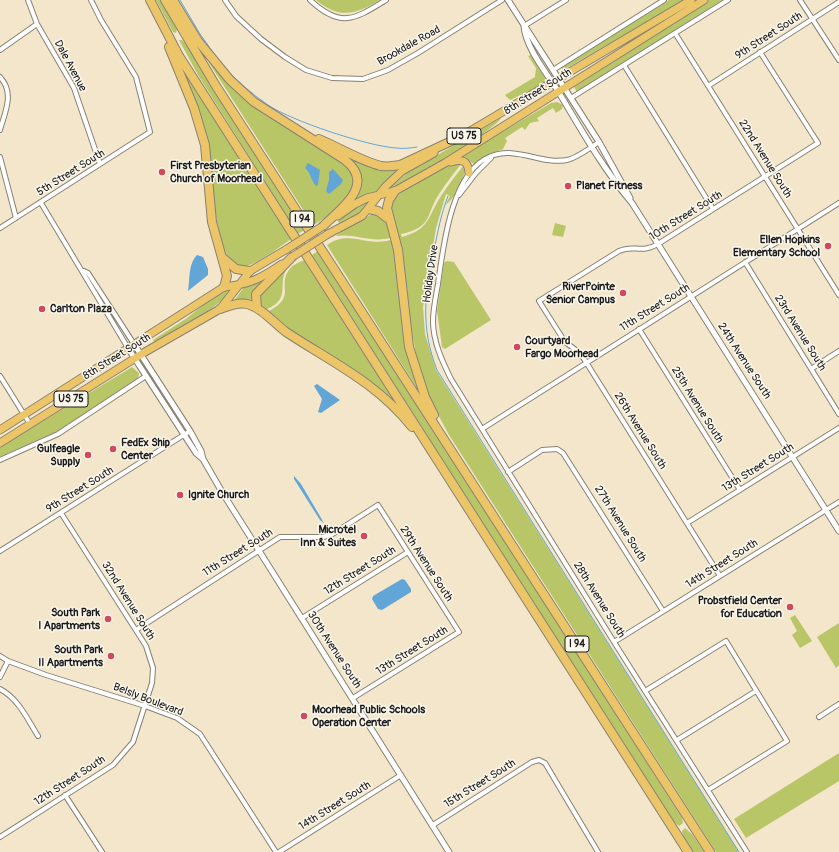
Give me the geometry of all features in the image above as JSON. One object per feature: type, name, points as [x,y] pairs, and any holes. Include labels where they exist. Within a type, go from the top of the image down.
[{"type":"highway","name":"I 94","points":[[150,0],[179,56],[688,852]]},
{"type":"highway","name":"I 94","points":[[165,0],[216,86],[710,852]]},
{"type":"highway","points":[[173,0],[198,41],[230,80],[254,102],[354,168],[357,173],[358,182],[355,192],[323,226]]},
{"type":"highway","points":[[154,9],[194,108],[205,145],[212,222],[227,276],[224,287]]},
{"type":"highway","points":[[301,132],[381,166],[400,165],[460,138]]},
{"type":"highway","points":[[395,191],[389,200],[387,208],[398,250],[409,347],[425,397],[442,436]]},
{"type":"highway","points":[[369,209],[378,211],[390,221]]},
{"type":"highway","points":[[223,258],[236,268],[250,271]]},
{"type":"highway","points":[[257,308],[256,294],[292,258]]},
{"type":"highway","points":[[220,309],[245,303],[257,308],[276,325],[362,379],[398,411],[445,471]]},
{"type":"highway","points":[[666,818],[684,852]]},
{"type":"main road","name":"8th Street South","points":[[0,430],[224,287],[259,280],[328,234],[362,216],[381,195],[386,186],[402,171],[691,0]]},
{"type":"main road","name":"8th Street South","points":[[0,443],[138,357],[220,309],[250,271],[287,249],[355,204],[367,198],[395,191],[445,163],[704,0]]},
{"type":"main road","points":[[445,163],[462,160],[468,165],[468,173]]},
{"type":"street","name":"Dale Avenue","points":[[28,0],[37,24],[74,88],[100,164]]},
{"type":"street","name":"5th Street South","points":[[0,228],[150,132],[136,77],[101,20],[91,0]]},
{"type":"street","name":"Brookdale Road","points":[[224,0],[236,16],[261,39],[285,57],[306,70],[332,78],[363,79],[388,70],[418,53],[502,0]]},
{"type":"street","points":[[310,0],[324,11],[345,18],[355,18],[386,0]]},
{"type":"street","name":"24th Avenue South","points":[[508,0],[524,26],[530,32],[553,70],[556,81]]},
{"type":"street","points":[[524,26],[566,0]]},
{"type":"street","points":[[654,0],[657,5]]},
{"type":"street","points":[[553,70],[664,0]]},
{"type":"street","points":[[571,98],[728,0]]},
{"type":"street","points":[[800,0],[839,60]]},
{"type":"street","name":"9th Street South","points":[[708,86],[839,2]]},
{"type":"street","points":[[0,50],[37,24]]},
{"type":"street","name":"24th Avenue South","points":[[524,26],[524,33],[532,50],[562,90],[592,146],[610,174],[632,203],[839,531]]},
{"type":"street","name":"22nd Avenue South","points":[[675,33],[839,295]]},
{"type":"street","name":"10th Street South","points":[[539,301],[618,251],[627,247],[648,250],[818,143],[760,52]]},
{"type":"street","points":[[624,65],[713,209]]},
{"type":"street","points":[[0,77],[8,89],[9,97],[0,130]]},
{"type":"street","name":"24th Avenue South","points":[[562,90],[571,98],[599,142],[627,190],[632,203]]},
{"type":"street","name":"Holiday Drive","points":[[440,355],[433,321],[447,228],[459,191],[468,173],[481,161],[495,155],[517,153],[553,161],[569,160],[599,142]]},
{"type":"street","name":"Holiday Drive","points":[[458,197],[476,172],[495,155]]},
{"type":"street","points":[[0,157],[16,218]]},
{"type":"street","points":[[610,174],[616,170]]},
{"type":"street","name":"30th Avenue South","points":[[41,202],[84,272],[84,275],[102,305],[190,431],[202,451],[203,459]]},
{"type":"street","name":"11th Street South","points":[[482,429],[839,203]]},
{"type":"street","name":"23rd Avenue South","points":[[745,262],[839,414]]},
{"type":"street","name":"30th Avenue South","points":[[84,272],[88,273],[131,346]]},
{"type":"street","name":"26th Avenue South","points":[[539,301],[565,342],[580,353],[586,362],[720,576]]},
{"type":"street","points":[[102,305],[106,302]]},
{"type":"street","name":"25th Avenue South","points":[[639,329],[740,490]]},
{"type":"street","points":[[811,369],[839,351]]},
{"type":"street","name":"28th Avenue South","points":[[440,355],[451,379],[508,472],[747,852]]},
{"type":"street","name":"30th Avenue South","points":[[138,357],[146,376],[196,453],[203,459],[449,852]]},
{"type":"street","points":[[0,376],[30,424]]},
{"type":"street","points":[[0,460],[58,434],[146,376]]},
{"type":"street","name":"13th Street South","points":[[687,523],[839,428]]},
{"type":"street","name":"9th Street South","points":[[0,551],[190,431]]},
{"type":"street","name":"27th Avenue South","points":[[508,472],[542,450],[558,449],[568,459],[663,611]]},
{"type":"street","name":"14th Street South","points":[[614,642],[839,502]]},
{"type":"street","name":"11th Street South","points":[[136,630],[280,537],[323,537],[331,535],[378,505]]},
{"type":"street","name":"29th Avenue South","points":[[378,505],[459,632]]},
{"type":"street","name":"32nd Avenue South","points":[[61,513],[146,646],[153,668],[152,683],[145,706]]},
{"type":"street","name":"12th Street South","points":[[302,618],[408,552]]},
{"type":"street","name":"13th Street South","points":[[353,698],[459,632]]},
{"type":"street","points":[[646,691],[726,641],[787,741],[708,790]]},
{"type":"street","name":"Belsly Boulevard","points":[[0,656],[8,661],[177,718],[200,734],[278,852]]},
{"type":"street","points":[[0,677],[8,661]]},
{"type":"street","points":[[0,689],[7,692],[16,702],[38,736]]},
{"type":"street","points":[[677,740],[756,691]]},
{"type":"street","points":[[819,717],[839,704]]},
{"type":"street","name":"12th Street South","points":[[0,836],[113,765],[133,742],[145,706]]},
{"type":"street","name":"15th Street South","points":[[433,825],[532,762],[539,760],[545,763],[598,852]]},
{"type":"street","name":"14th Street South","points":[[278,852],[402,775]]},
{"type":"street","points":[[65,795],[102,852]]},
{"type":"green space","points":[[156,0],[160,0],[177,29],[176,33],[173,32]]},
{"type":"green space","points":[[316,0],[380,0],[363,9],[348,13],[333,10]]},
{"type":"green space","points":[[669,0],[685,0],[563,70],[561,67]]},
{"type":"green space","points":[[709,0],[722,0],[577,92],[574,87]]},
{"type":"green space","points":[[179,40],[182,40],[187,45],[306,229],[298,234],[198,75]]},
{"type":"green space","points":[[531,55],[545,78],[544,84],[510,100],[505,95],[535,77],[536,68],[528,56]]},
{"type":"green space","points":[[207,57],[227,81],[344,162],[354,174],[352,192],[331,214],[315,224],[309,219],[206,58]]},
{"type":"green space","points":[[186,75],[291,239],[266,256],[246,266],[241,267],[232,262],[221,239],[217,224],[210,163],[203,124],[184,76]]},
{"type":"green space","points":[[557,102],[563,105],[562,109],[556,113],[553,108],[537,118],[539,121],[530,123],[525,130],[522,127],[505,138],[507,141],[503,149],[489,154],[475,165],[466,158],[460,157],[551,103]]},
{"type":"green space","points":[[501,118],[484,133],[449,156],[412,178],[390,188],[408,172]]},
{"type":"green space","points":[[326,144],[372,166],[401,168],[391,176],[378,191],[356,199],[355,196],[360,178],[359,171],[349,159]]},
{"type":"green space","points":[[462,163],[439,194],[427,220],[418,228],[401,234],[402,237],[411,234],[427,222],[436,204],[464,165],[465,170],[462,181],[456,193],[445,205],[450,196],[446,194],[436,228],[423,307],[425,334],[436,370],[739,852],[716,852],[449,435],[429,398],[417,360],[409,316],[400,240],[390,211],[392,201],[406,188],[450,164]]},
{"type":"green space","points":[[371,200],[359,213],[339,223],[338,221],[351,209]]},
{"type":"green space","points":[[372,214],[383,218],[388,224],[392,234],[422,396],[327,245],[335,240],[343,238],[382,242],[391,240],[390,238],[369,239],[343,235],[336,236],[344,229]]},
{"type":"green space","points":[[555,223],[566,226],[563,237],[552,235]]},
{"type":"green space","points":[[319,250],[682,818],[683,823],[679,826],[674,822],[312,255]]},
{"type":"green space","points":[[305,260],[400,409],[366,379],[293,332],[263,310],[259,303],[259,293],[289,266],[283,278],[282,295],[275,305],[267,309],[269,311],[277,306],[282,301],[284,296],[286,276],[290,268]]},
{"type":"green space","points":[[447,261],[454,262],[491,320],[445,349],[442,347],[437,311],[444,263]]},
{"type":"green space","points":[[263,281],[252,295],[252,302],[233,302],[244,287]]},
{"type":"green space","points":[[228,290],[218,304],[196,319],[154,342],[153,340],[187,318],[212,298]]},
{"type":"green space","points":[[132,367],[139,373],[138,380],[58,431],[0,457],[0,447]]},
{"type":"green space","points":[[795,615],[812,641],[800,648],[792,635],[797,631],[790,618]]},
{"type":"green space","points":[[839,623],[839,665],[836,668],[817,637]]},
{"type":"green space","points":[[839,753],[839,781],[746,838],[734,819]]},
{"type":"green space","points":[[685,828],[692,834],[704,852],[693,852],[683,836],[682,831]]},
{"type":"water","points":[[308,163],[320,170],[318,185],[316,186],[309,172],[305,168]]},
{"type":"water","points":[[333,169],[343,180],[341,184],[329,194],[326,191],[329,180],[329,172]]},
{"type":"water","points":[[197,255],[203,257],[208,269],[208,275],[188,291],[192,263]]},
{"type":"water","points":[[317,384],[340,400],[321,413],[318,412],[322,399],[314,386]]},
{"type":"water","points":[[294,476],[301,484],[324,523],[320,520],[294,479]]},
{"type":"water","points":[[402,579],[405,580],[411,589],[411,592],[382,610],[378,609],[372,599],[373,596]]},
{"type":"waterway","points":[[180,0],[200,34],[217,58]]},
{"type":"waterway","points":[[224,67],[262,101],[294,118],[330,132],[367,143],[399,148],[417,147]]},
{"type":"waterway","points":[[448,196],[438,229],[428,281],[426,310],[428,339],[437,370],[739,852]]},
{"type":"place","name":"First Presbyterian Church of Moorhead","points":[[162,172]]},
{"type":"place","name":"Planet Fitness","points":[[568,186]]},
{"type":"place","name":"Ellen Hopkins Elementary School","points":[[828,246]]},
{"type":"place","name":"RiverPointe Senior Campus","points":[[623,293]]},
{"type":"place","name":"Carlton Plaza","points":[[42,309]]},
{"type":"place","name":"Courtyard Fargo Moorhead","points":[[517,347]]},
{"type":"place","name":"FedEx Ship Center","points":[[113,449]]},
{"type":"place","name":"Gulfeagle Supply","points":[[88,455]]},
{"type":"place","name":"Ignite Church","points":[[180,495]]},
{"type":"place","name":"Microtel Inn & Suites","points":[[364,536]]},
{"type":"place","name":"Probstfield Center for Education","points":[[790,607]]},
{"type":"place","name":"South Park I Apartments","points":[[108,619]]},
{"type":"place","name":"South Park II Apartments","points":[[111,656]]},
{"type":"place","name":"Moorhead Public Schools Operation Center","points":[[304,716]]}]
